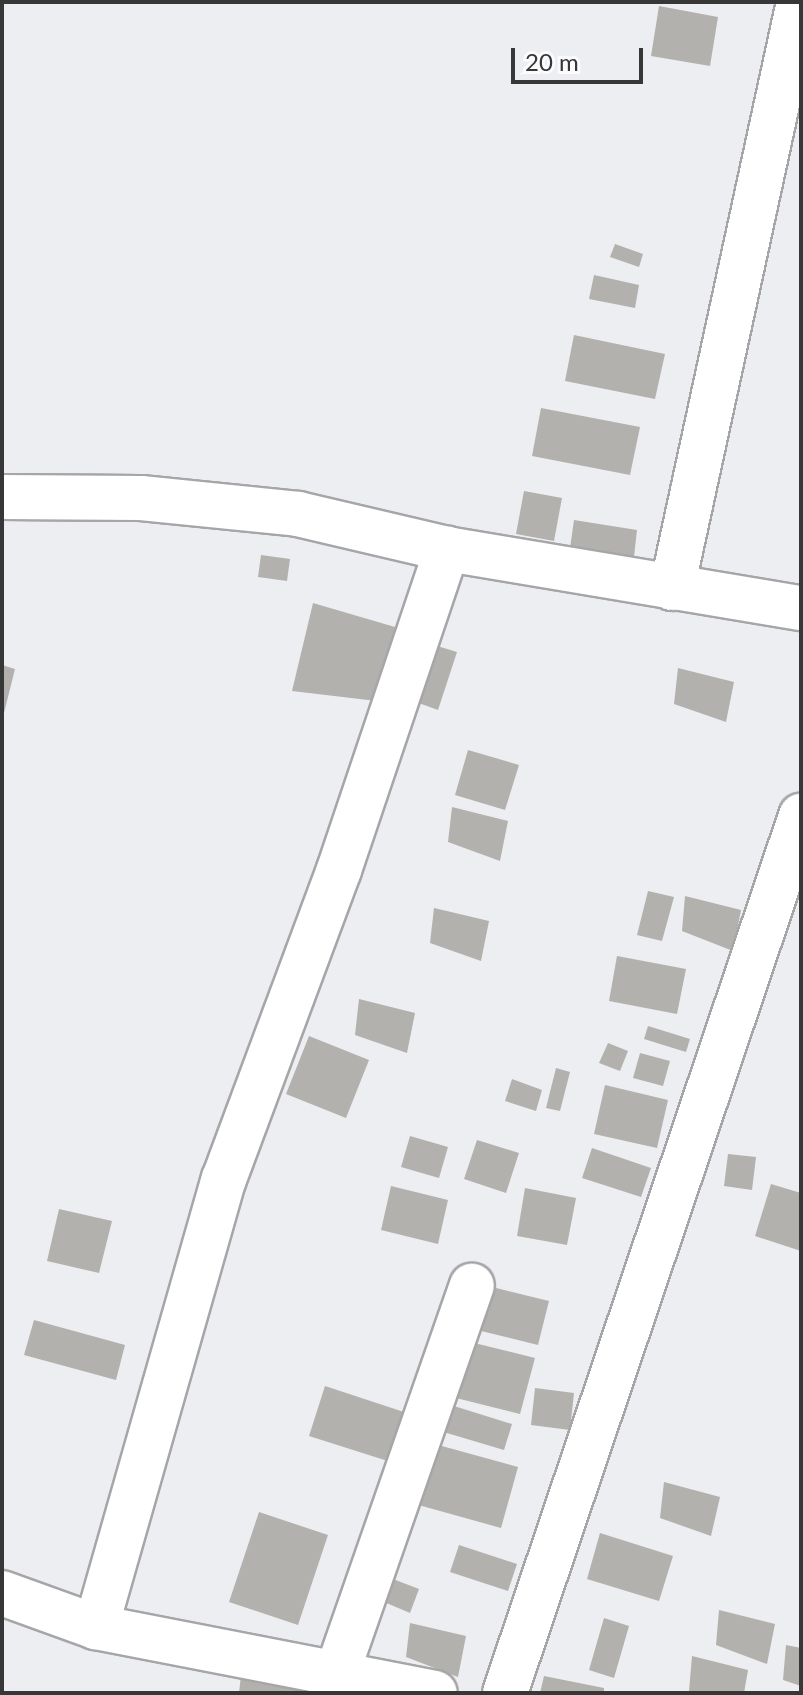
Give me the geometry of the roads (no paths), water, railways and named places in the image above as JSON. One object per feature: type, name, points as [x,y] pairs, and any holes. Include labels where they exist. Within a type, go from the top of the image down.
[{"type":"street","points":[[672,588],[799,2]]},
{"type":"street","points":[[2,497],[220,504],[375,529],[447,549],[801,608]]},
{"type":"street","points":[[96,1627],[224,1179],[339,870],[447,549]]},
{"type":"street","points":[[505,1693],[801,816]]},
{"type":"street","points":[[338,1670],[472,1286]]},
{"type":"street","points":[[2,1593],[96,1627],[338,1670],[435,1693]]}]
